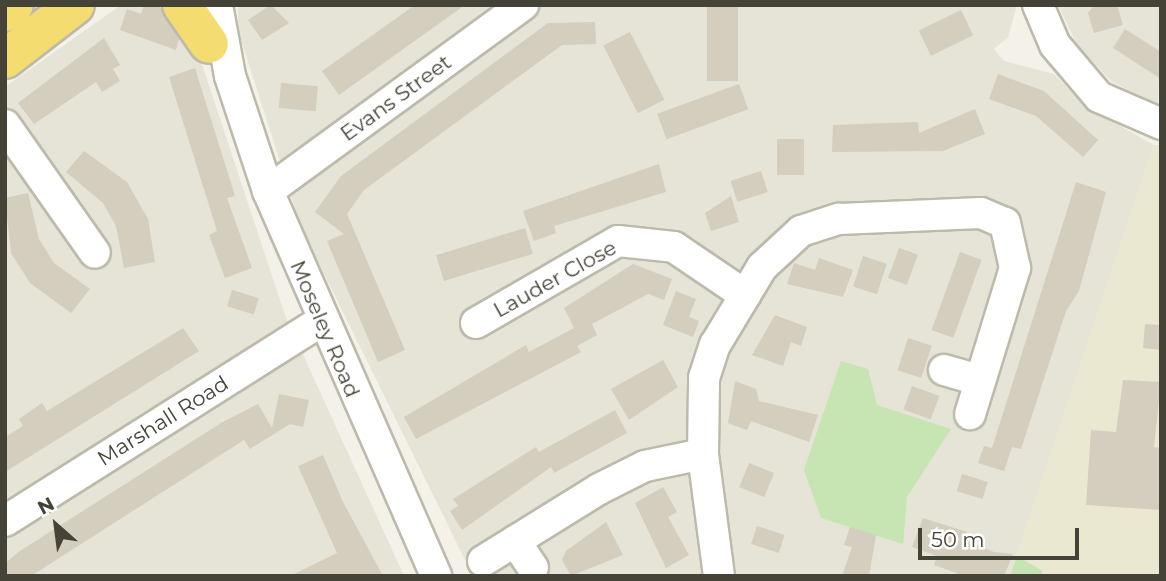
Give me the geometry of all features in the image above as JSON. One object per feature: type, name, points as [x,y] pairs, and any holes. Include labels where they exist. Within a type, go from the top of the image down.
[{"type":"highway","points":[[6,8],[14,5]]},
{"type":"highway","points":[[5,59],[75,5]]},
{"type":"street","points":[[1038,5],[1055,45],[1098,97],[1161,124]]},
{"type":"street","name":"Evans Street","points":[[268,191],[521,6]]},
{"type":"street","name":"Moseley Road","points":[[207,12],[268,191],[321,321],[436,576]]},
{"type":"street","points":[[5,125],[95,253]]},
{"type":"street","points":[[719,576],[703,454],[704,378],[745,295],[773,252],[815,224],[997,215],[1010,230],[1015,268],[978,380],[970,414]]},
{"type":"street","name":"Lauder Close","points":[[476,324],[618,241],[674,247],[745,295]]},
{"type":"street","name":"Marshall Road","points":[[5,522],[321,321]]},
{"type":"street","points":[[944,370],[978,380]]},
{"type":"street","points":[[483,561],[645,466],[703,454]]},
{"type":"street","points":[[515,541],[533,568]]},
{"type":"shaded area","points":[[121,5],[173,5],[186,16],[285,315],[404,576],[5,576],[5,87]]},
{"type":"shaded area","points":[[239,5],[1017,5],[1008,37],[994,49],[1004,61],[1054,74],[1084,106],[1154,145],[1010,576],[473,576],[301,227],[237,27]]},
{"type":"shaded area","points":[[1058,5],[1161,5],[1158,105],[1112,82],[1077,45]]},
{"type":"shaded area","points":[[1154,145],[1161,145],[1161,576],[1010,576]]},
{"type":"green space","points":[[841,361],[868,369],[877,405],[951,429],[907,497],[903,544],[821,518],[804,470]]},
{"type":"green space","points":[[1017,556],[1041,570],[1043,576],[1010,576]]},
{"type":"building","points":[[144,5],[160,7],[179,39],[176,50],[120,30],[127,9],[141,14]]},
{"type":"building","points":[[271,5],[289,23],[262,40],[248,20]]},
{"type":"building","points":[[415,5],[465,5],[339,95],[322,71]]},
{"type":"building","points":[[707,5],[738,5],[738,81],[707,81]]},
{"type":"building","points":[[1094,5],[1117,5],[1123,25],[1094,33],[1088,13]]},
{"type":"building","points":[[961,10],[973,35],[931,56],[919,31]]},
{"type":"building","points":[[595,22],[596,44],[562,45],[364,190],[347,214],[405,350],[378,362],[327,241],[344,234],[315,212],[341,176],[548,23]]},
{"type":"building","points":[[1125,29],[1161,52],[1161,79],[1113,48]]},
{"type":"building","points":[[630,32],[665,100],[638,113],[603,46]]},
{"type":"building","points":[[104,38],[120,65],[113,69],[120,81],[102,92],[96,82],[34,124],[18,103]]},
{"type":"building","points":[[195,68],[235,196],[227,198],[252,268],[225,278],[209,235],[217,231],[169,77]]},
{"type":"building","points":[[998,74],[1044,91],[1098,140],[1083,157],[1036,116],[989,99]]},
{"type":"building","points":[[281,83],[318,86],[316,111],[279,108]]},
{"type":"building","points":[[739,84],[748,109],[666,139],[657,114]]},
{"type":"building","points":[[975,109],[985,134],[943,151],[832,152],[833,125],[918,122],[919,133]]},
{"type":"building","points":[[777,139],[804,139],[804,175],[777,175]]},
{"type":"building","points":[[84,151],[127,182],[148,219],[155,262],[124,268],[116,226],[103,203],[66,172]]},
{"type":"building","points":[[659,164],[666,192],[554,226],[556,233],[534,241],[523,211]]},
{"type":"building","points":[[761,171],[768,192],[737,202],[731,181]]},
{"type":"building","points":[[1076,182],[1106,192],[1079,291],[1066,311],[1021,449],[1012,447],[1004,471],[978,463],[984,446],[992,448]]},
{"type":"building","points":[[28,193],[39,239],[54,263],[90,289],[71,313],[30,283],[11,253],[5,198]]},
{"type":"building","points":[[731,196],[739,222],[711,231],[705,213]]},
{"type":"building","points":[[525,228],[533,254],[444,281],[436,255]]},
{"type":"building","points":[[899,248],[918,255],[907,285],[888,278]]},
{"type":"building","points":[[960,252],[982,260],[953,338],[932,330]]},
{"type":"building","points":[[863,256],[887,264],[877,294],[853,286]]},
{"type":"building","points":[[819,258],[853,270],[843,297],[787,284],[794,263],[815,270]]},
{"type":"building","points":[[633,264],[672,279],[664,300],[648,294],[592,324],[597,335],[577,346],[581,352],[416,439],[404,417],[526,345],[529,352],[574,328],[564,308]]},
{"type":"building","points":[[232,290],[259,298],[254,314],[227,306]]},
{"type":"building","points":[[676,291],[696,299],[689,317],[699,321],[693,337],[663,325]]},
{"type":"building","points":[[775,315],[807,327],[801,346],[791,342],[783,366],[752,355]]},
{"type":"building","points":[[1145,324],[1161,325],[1161,350],[1143,348]]},
{"type":"building","points":[[183,328],[199,351],[5,472],[5,437],[23,426],[19,419],[42,403],[47,411]]},
{"type":"building","points":[[908,338],[932,346],[921,378],[897,370]]},
{"type":"building","points":[[663,360],[678,387],[629,420],[611,389]]},
{"type":"building","points":[[1123,380],[1161,382],[1154,447],[1161,448],[1161,510],[1086,505],[1091,430],[1116,432]]},
{"type":"building","points":[[735,381],[756,389],[759,401],[818,415],[809,442],[751,421],[747,430],[728,423]]},
{"type":"building","points":[[912,386],[939,396],[931,419],[903,409]]},
{"type":"building","points":[[279,394],[309,400],[303,427],[290,424],[250,449],[244,440],[31,576],[5,576],[5,563],[20,551],[221,423],[258,404],[272,428]]},
{"type":"building","points":[[615,410],[627,433],[554,473],[551,467],[462,530],[450,511],[458,506],[453,499],[536,447],[539,452]]},
{"type":"building","points":[[323,455],[343,502],[383,576],[290,576],[337,553],[298,466]]},
{"type":"building","points":[[749,463],[774,473],[764,497],[739,487]]},
{"type":"building","points":[[962,474],[988,482],[983,499],[957,491]]},
{"type":"building","points":[[663,487],[677,512],[668,517],[689,555],[666,568],[635,503]]},
{"type":"building","points":[[923,518],[967,532],[964,540],[994,552],[1013,554],[1004,576],[965,576],[934,565],[937,556],[912,547]]},
{"type":"building","points":[[606,522],[623,555],[571,576],[562,560],[566,551]]},
{"type":"building","points":[[757,526],[785,535],[779,553],[751,544]]},
{"type":"building","points":[[850,527],[876,535],[869,576],[842,576],[852,547],[844,545]]}]
